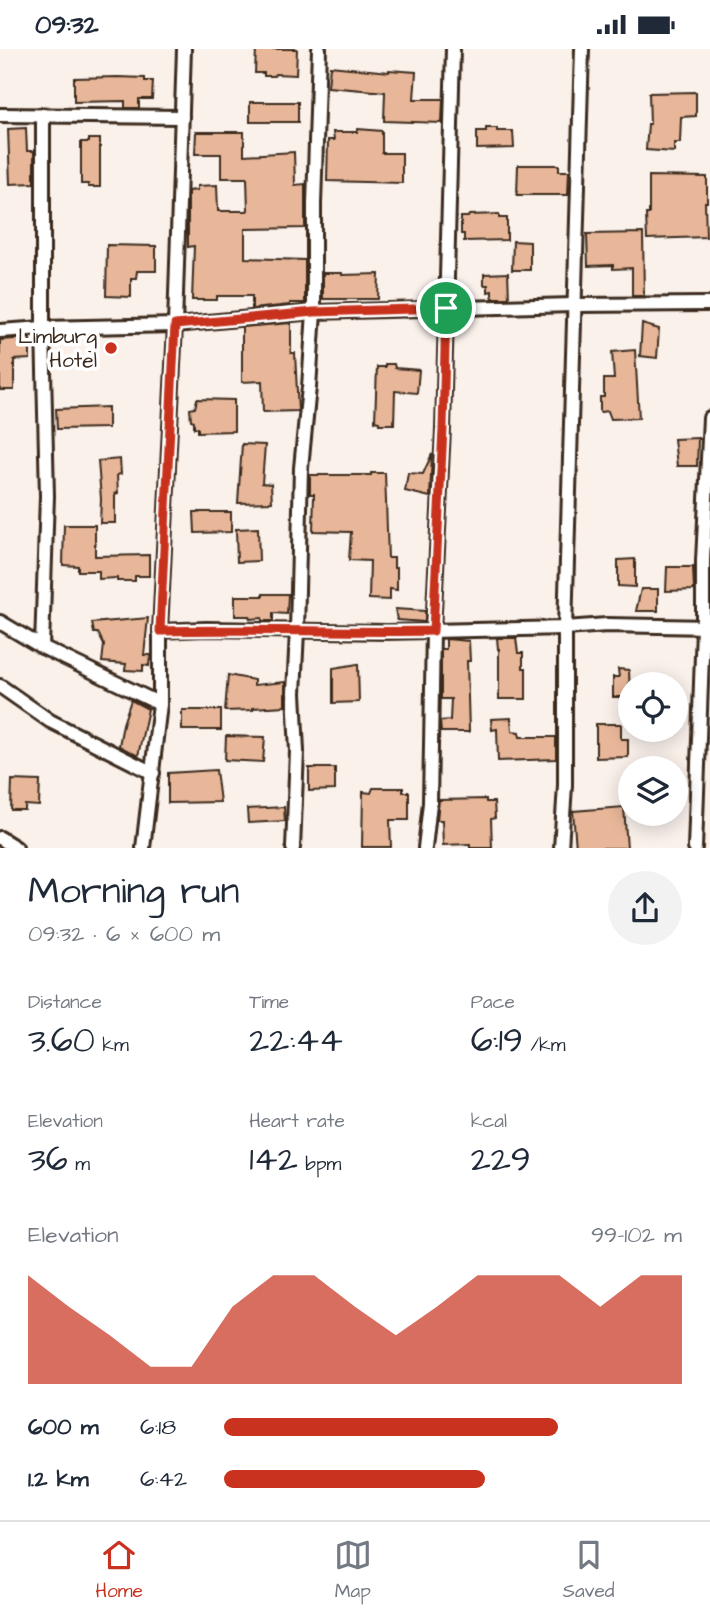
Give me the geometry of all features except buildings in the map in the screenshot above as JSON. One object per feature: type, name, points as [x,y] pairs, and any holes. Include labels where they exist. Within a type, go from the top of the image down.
[{"type":"street","points":[[144,848],[160,704],[160,631],[175,325],[184,49]]},
{"type":"street","points":[[293,848],[297,751],[294,693],[301,468],[314,312],[319,49]]},
{"type":"street","points":[[425,848],[430,803],[433,631],[443,429],[453,49]]},
{"type":"street","points":[[561,848],[565,785],[565,628],[582,49]]},
{"type":"street","points":[[0,115],[182,117]]},
{"type":"street","points":[[42,647],[47,496],[43,328],[43,115]]},
{"type":"street","points":[[0,331],[175,325],[314,312],[710,304]]},
{"type":"street","points":[[695,848],[707,628],[703,561],[710,418]]},
{"type":"street","points":[[0,622],[42,647],[160,704]]},
{"type":"street","points":[[160,631],[433,631],[607,625],[707,628]]},
{"type":"street","points":[[0,686],[50,721],[153,773]]},
{"type":"street","points":[[0,838],[16,848]]},
{"type":"place","name":"Limburg Hotel","points":[[111,348]]},
{"type":"route","points":[[446,308],[433,631],[160,631],[175,325],[314,312],[446,308]]}]
